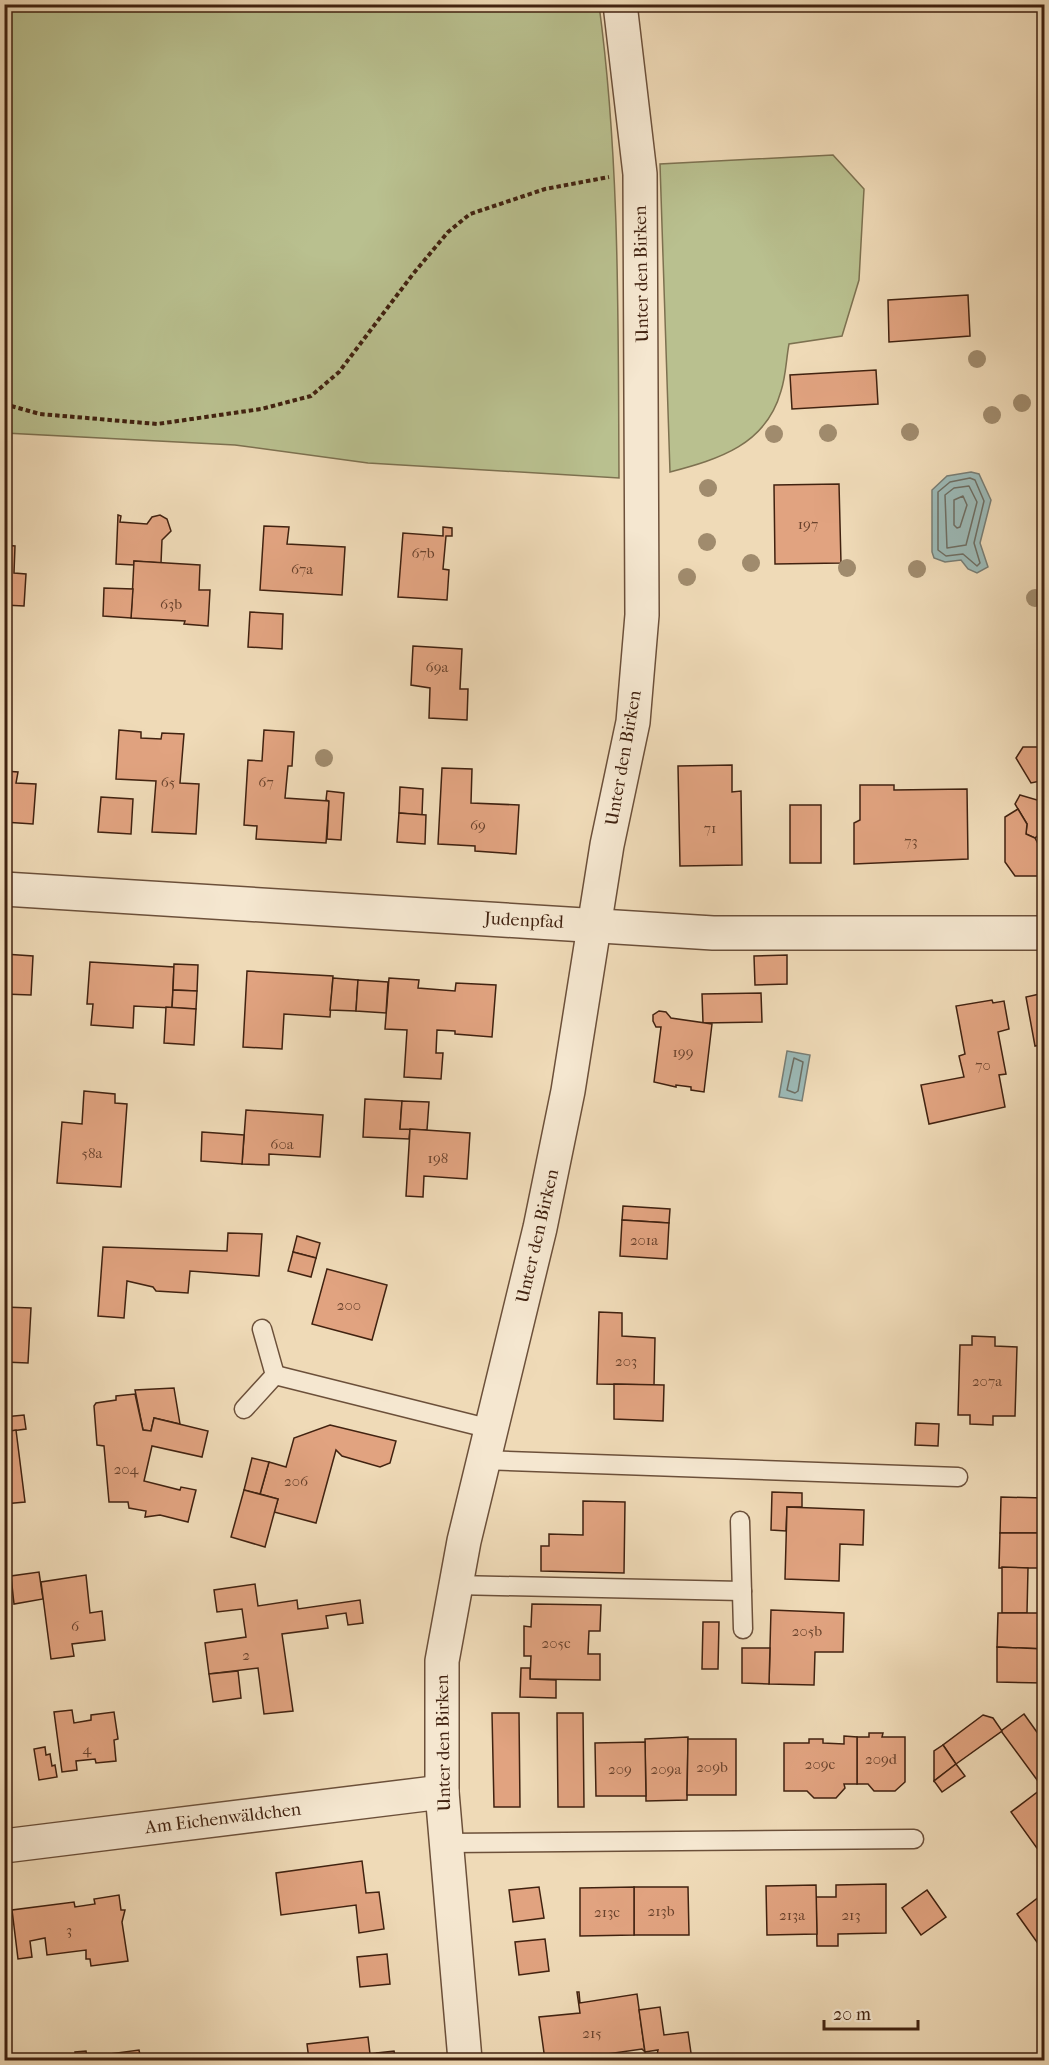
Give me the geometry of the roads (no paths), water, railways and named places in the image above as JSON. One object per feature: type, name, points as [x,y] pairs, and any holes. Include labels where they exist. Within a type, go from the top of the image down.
[{"type":"street","name":"Unter den Birken","points":[[465,2061],[442,1792],[442,1661],[455,1585],[540,1228],[566,1102],[607,844],[633,722],[642,615],[640,174],[620,4]]},
{"type":"street","name":"Judenpfad","points":[[4,889],[713,933],[1044,933]]},
{"type":"street","name":"Am Eichenwäldchen","points":[[4,1846],[442,1792]]},
{"type":"lane","points":[[262,1329],[275,1376]]},
{"type":"lane","points":[[275,1376],[491,1429]]},
{"type":"lane","points":[[244,1410],[275,1376]]},
{"type":"lane","points":[[483,1460],[957,1477]]},
{"type":"lane","points":[[740,1521],[743,1629]]},
{"type":"lane","points":[[455,1585],[742,1591]]},
{"type":"lane","points":[[447,1843],[914,1839]]},
{"type":"water","points":[[971,472],[979,474],[991,500],[980,543],[988,567],[977,573],[968,569],[961,560],[945,562],[934,558],[932,552],[932,490],[947,476]]},
{"type":"water","points":[[787,1051],[810,1055],[802,1101],[779,1097]]}]
